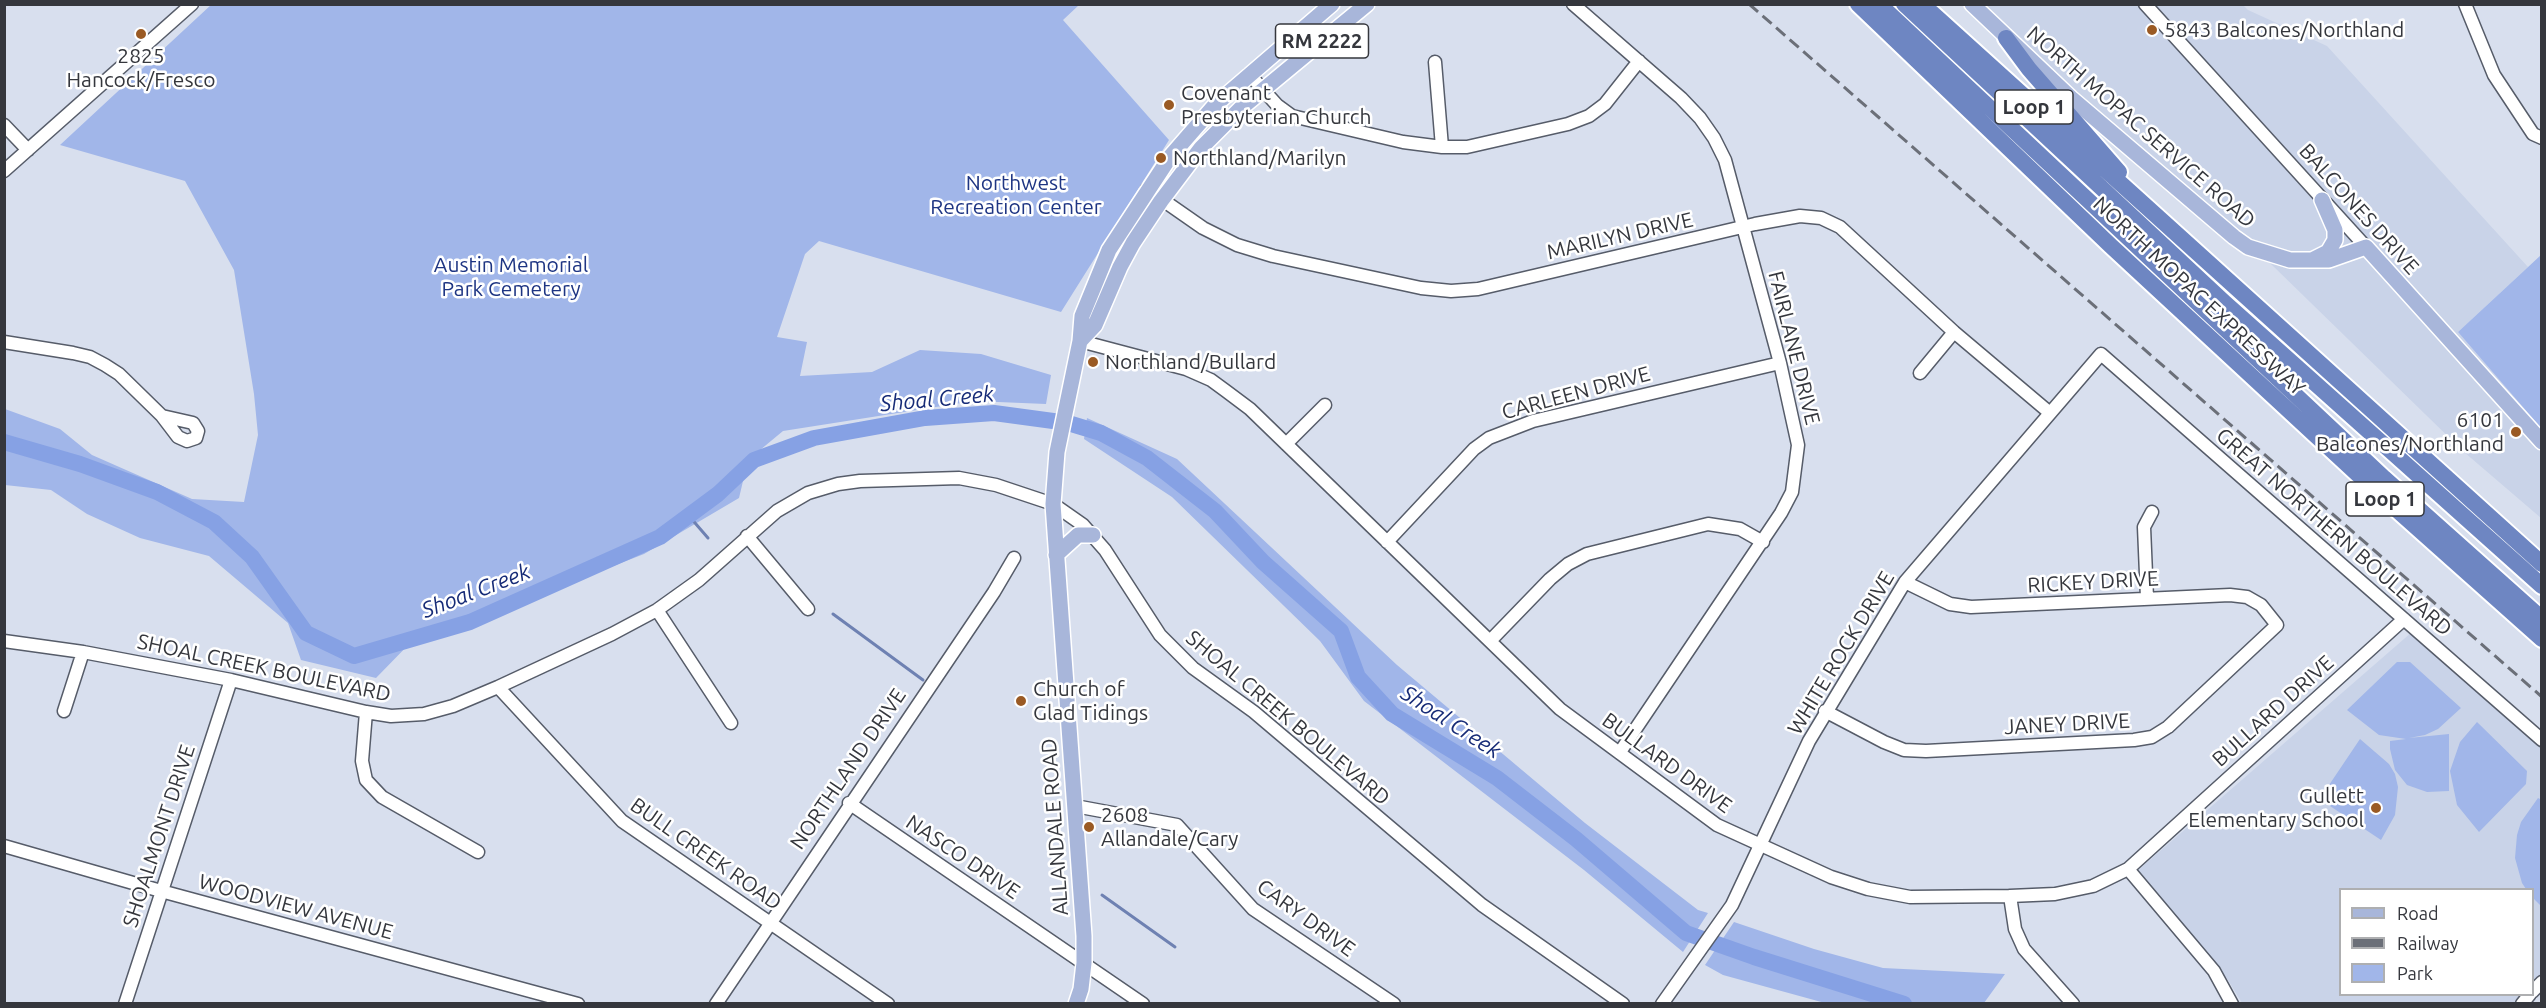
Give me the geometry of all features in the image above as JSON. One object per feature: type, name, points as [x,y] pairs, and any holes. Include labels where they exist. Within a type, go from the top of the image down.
[{"type":"highway","name":"NORTH MOPAC EXPRESSWAY","points":[[1858,4],[2111,246],[2379,494],[2541,639]]},
{"type":"highway","points":[[1879,4],[2384,478],[2541,619]]},
{"type":"highway","points":[[1905,4],[2224,302],[2541,586]]},
{"type":"highway","name":"NORTH MOPAC EXPRESSWAY","points":[[1922,4],[2541,564]]},
{"type":"highway","points":[[2006,39],[2029,69],[2148,207]]},
{"type":"highway","points":[[2129,240],[2231,356]]},
{"type":"highway","points":[[2160,241],[2276,339],[2303,349]]},
{"type":"main road","name":"RM 2222","points":[[1053,504],[1057,452],[1080,341],[1082,316],[1109,250],[1147,189],[1192,130],[1249,74],[1332,4]]},
{"type":"main road","name":"RM 2222","points":[[1080,341],[1095,325],[1120,267],[1161,201],[1201,148],[1262,90],[1366,4]]},
{"type":"main road","name":"NORTH MOPAC SERVICE ROAD","points":[[1972,4],[2006,39],[2098,122],[2248,247],[2290,260],[2329,260],[2366,247]]},
{"type":"main road","points":[[2310,260],[2328,252],[2336,240],[2335,230],[2322,200]]},
{"type":"main road","name":"BALCONES DRIVE","points":[[2366,247],[2541,442]]},
{"type":"main road","name":"ALLANDALE ROAD","points":[[1053,504],[1076,806],[1084,963],[1081,990],[1076,1004]]},
{"type":"main road","points":[[1056,555],[1078,535],[1093,535]]},
{"type":"street","points":[[4,171],[192,4]]},
{"type":"street","name":"FAIRLANE DRIVE","points":[[1573,4],[1681,98],[1700,118],[1714,138],[1725,160],[1779,363],[1798,445],[1792,492],[1763,542],[1620,752]]},
{"type":"street","name":"BALCONES DRIVE","points":[[2145,4],[2366,247]]},
{"type":"street","points":[[2465,4],[2494,75],[2533,134],[2541,138]]},
{"type":"street","points":[[1249,74],[1276,105],[1292,116],[1403,142],[1443,147],[1467,147],[1568,124],[1589,116],[1605,104],[1639,61]]},
{"type":"street","points":[[1434,62],[1443,147]]},
{"type":"street","points":[[4,125],[28,150]]},
{"type":"street","name":"MARILYN DRIVE","points":[[1147,189],[1161,201],[1211,232],[1238,245],[1274,256],[1420,288],[1451,291],[1478,290],[1743,227],[1800,216],[1821,218],[1840,227],[1954,332],[2050,413]]},
{"type":"street","points":[[1920,373],[1954,332]]},
{"type":"street","name":"BULLARD DRIVE","points":[[1080,341],[1186,369],[1211,380],[1250,409],[1560,709],[1717,825],[1831,877],[1868,889],[1910,897],[2055,894],[2093,886],[2128,869],[2404,619]]},
{"type":"street","points":[[4,342],[90,357],[119,374],[162,416]]},
{"type":"street","name":"WHITE ROCK DRIVE","points":[[1662,1004],[1732,905],[1825,711],[1905,582],[2101,354]]},
{"type":"street","name":"GREAT NORTHERN BOULEVARD","points":[[2101,354],[2541,740]]},
{"type":"street","name":"CARLEEN DRIVE","points":[[1387,542],[1474,449],[1489,438],[1533,421],[1779,363]]},
{"type":"street","points":[[1286,444],[1325,405]]},
{"type":"street","name":"SHOAL CREEK BOULEVARD","points":[[4,641],[84,652],[231,680],[366,712],[391,716],[424,714],[453,706],[498,687],[657,610],[699,580],[777,511],[808,493],[838,484],[860,481],[968,480],[996,485],[1053,504],[1069,514],[1093,535],[1160,635],[1193,668],[1254,711],[1482,905],[1623,1004]]},
{"type":"street","points":[[2147,598],[2144,526],[2152,513]]},
{"type":"street","points":[[1490,641],[1550,579],[1568,564],[1587,554],[1708,524],[1740,529],[1763,542]]},
{"type":"street","points":[[747,536],[808,609]]},
{"type":"street","name":"NORTHLAND DRIVE","points":[[716,1004],[849,803],[994,592],[1014,558]]},
{"type":"street","name":"RICKEY DRIVE","points":[[1905,582],[1950,604],[1971,607],[2230,594],[2247,597],[2261,605],[2277,625]]},
{"type":"street","points":[[657,610],[731,723]]},
{"type":"street","name":"JANEY DRIVE","points":[[1825,711],[1904,750],[1926,751],[2134,740],[2152,737],[2168,727],[2277,625]]},
{"type":"street","points":[[63,711],[84,652]]},
{"type":"street","name":"SHOALMONT DRIVE","points":[[125,1004],[231,680]]},
{"type":"street","name":"BULL CREEK ROAD","points":[[498,687],[622,821],[888,1004]]},
{"type":"street","points":[[366,712],[362,761],[366,780],[382,797],[478,852]]},
{"type":"street","name":"NASCO DRIVE","points":[[849,803],[1143,1004]]},
{"type":"street","name":"CARY DRIVE","points":[[1076,806],[1177,825],[1253,909],[1394,1004]]},
{"type":"street","name":"WOODVIEW AVENUE","points":[[4,846],[578,1004]]},
{"type":"street","points":[[2128,869],[2214,971],[2232,1004]]},
{"type":"street","points":[[2010,896],[2015,929],[2024,949],[2073,1004]]},
{"type":"shaded area","points":[[1982,5],[2243,5],[2248,10],[2327,46],[2528,267],[2458,332],[2541,428],[2541,518],[2464,452],[2272,265],[2110,125]]},
{"type":"shaded area","name":"Gullett Elementary School","points":[[2412,632],[2541,744],[2542,973],[2534,982],[2534,888],[2339,888],[2339,996],[2521,996],[2514,1003],[2242,1003],[2228,980],[2136,872]]},
{"type":"green space","name":"Austin Memorial Park Cemetery","points":[[212,4],[1079,5],[1063,20],[1169,140],[1061,312],[819,241],[805,254],[777,337],[807,342],[800,376],[872,372],[920,350],[981,354],[1051,375],[1046,404],[974,401],[783,431],[748,460],[739,498],[644,554],[470,622],[415,638],[376,678],[301,660],[288,623],[209,556],[140,538],[87,514],[51,490],[5,485],[5,409],[60,429],[92,455],[192,499],[244,502],[258,435],[254,394],[234,270],[185,181],[60,145]]},
{"type":"green space","points":[[2541,255],[2541,428],[2458,332]]},
{"type":"green space","points":[[1087,418],[1177,459],[1397,665],[1585,823],[1698,910],[1708,913],[1683,952],[1584,870],[1364,701],[1320,641],[1172,497],[1084,439]]},
{"type":"green space","points":[[2397,662],[2410,662],[2461,708],[2438,729],[2425,735],[2409,738],[2449,734],[2449,791],[2427,792],[2407,785],[2395,770],[2390,749],[2390,741],[2406,739],[2379,735],[2347,710]]},
{"type":"green space","points":[[2477,722],[2527,771],[2526,784],[2479,832],[2457,805],[2450,771],[2460,742]]},
{"type":"green space","points":[[2360,739],[2389,764],[2395,774],[2398,787],[2395,815],[2381,840],[2324,802],[2323,794]]},
{"type":"green space","points":[[2538,798],[2542,800],[2541,906],[2534,899],[2534,888],[2525,888],[2522,883],[2515,858],[2517,835],[2521,822]]},
{"type":"green space","points":[[1734,922],[1814,949],[1883,968],[2005,974],[1984,1003],[1825,1003],[1723,975],[1705,965]]},
{"type":"waterway","name":"Shoal Creek","points":[[4,442],[80,464],[157,492],[214,522],[252,557],[306,633],[354,656],[470,622],[660,537],[718,494],[754,460],[814,438],[925,418],[994,413],[1068,423],[1101,433],[1147,458],[1215,511],[1263,562],[1341,631],[1358,677],[1392,714],[1497,778],[1576,839],[1686,933],[1904,1004]]},
{"type":"waterway","points":[[689,516],[708,538]]},
{"type":"waterway","points":[[833,614],[923,680]]},
{"type":"waterway","points":[[1102,895],[1175,947]]},
{"type":"railway","points":[[1749,4],[2542,697]]},
{"type":"place","name":"5843 Balcones/Northland","points":[[2152,30]]},
{"type":"place","name":"2825 Hancock/Fresco","points":[[141,34]]},
{"type":"place","name":"Covenant Presbyterian Church","points":[[1169,105]]},
{"type":"place","name":"Northland/Marilyn","points":[[1161,158]]},
{"type":"place","name":"Northland/Bullard","points":[[1093,362]]},
{"type":"place","name":"6101 Balcones/Northland","points":[[2516,432]]},
{"type":"place","name":"Church of Glad Tidings","points":[[1021,701]]},
{"type":"place","name":"Gullett Elementary School","points":[[2376,808]]},
{"type":"place","name":"2608 Allandale/Cary","points":[[1089,827]]},
{"type":"park label","name":"Northwest Recreation Center","points":[[1016,195]]}]
